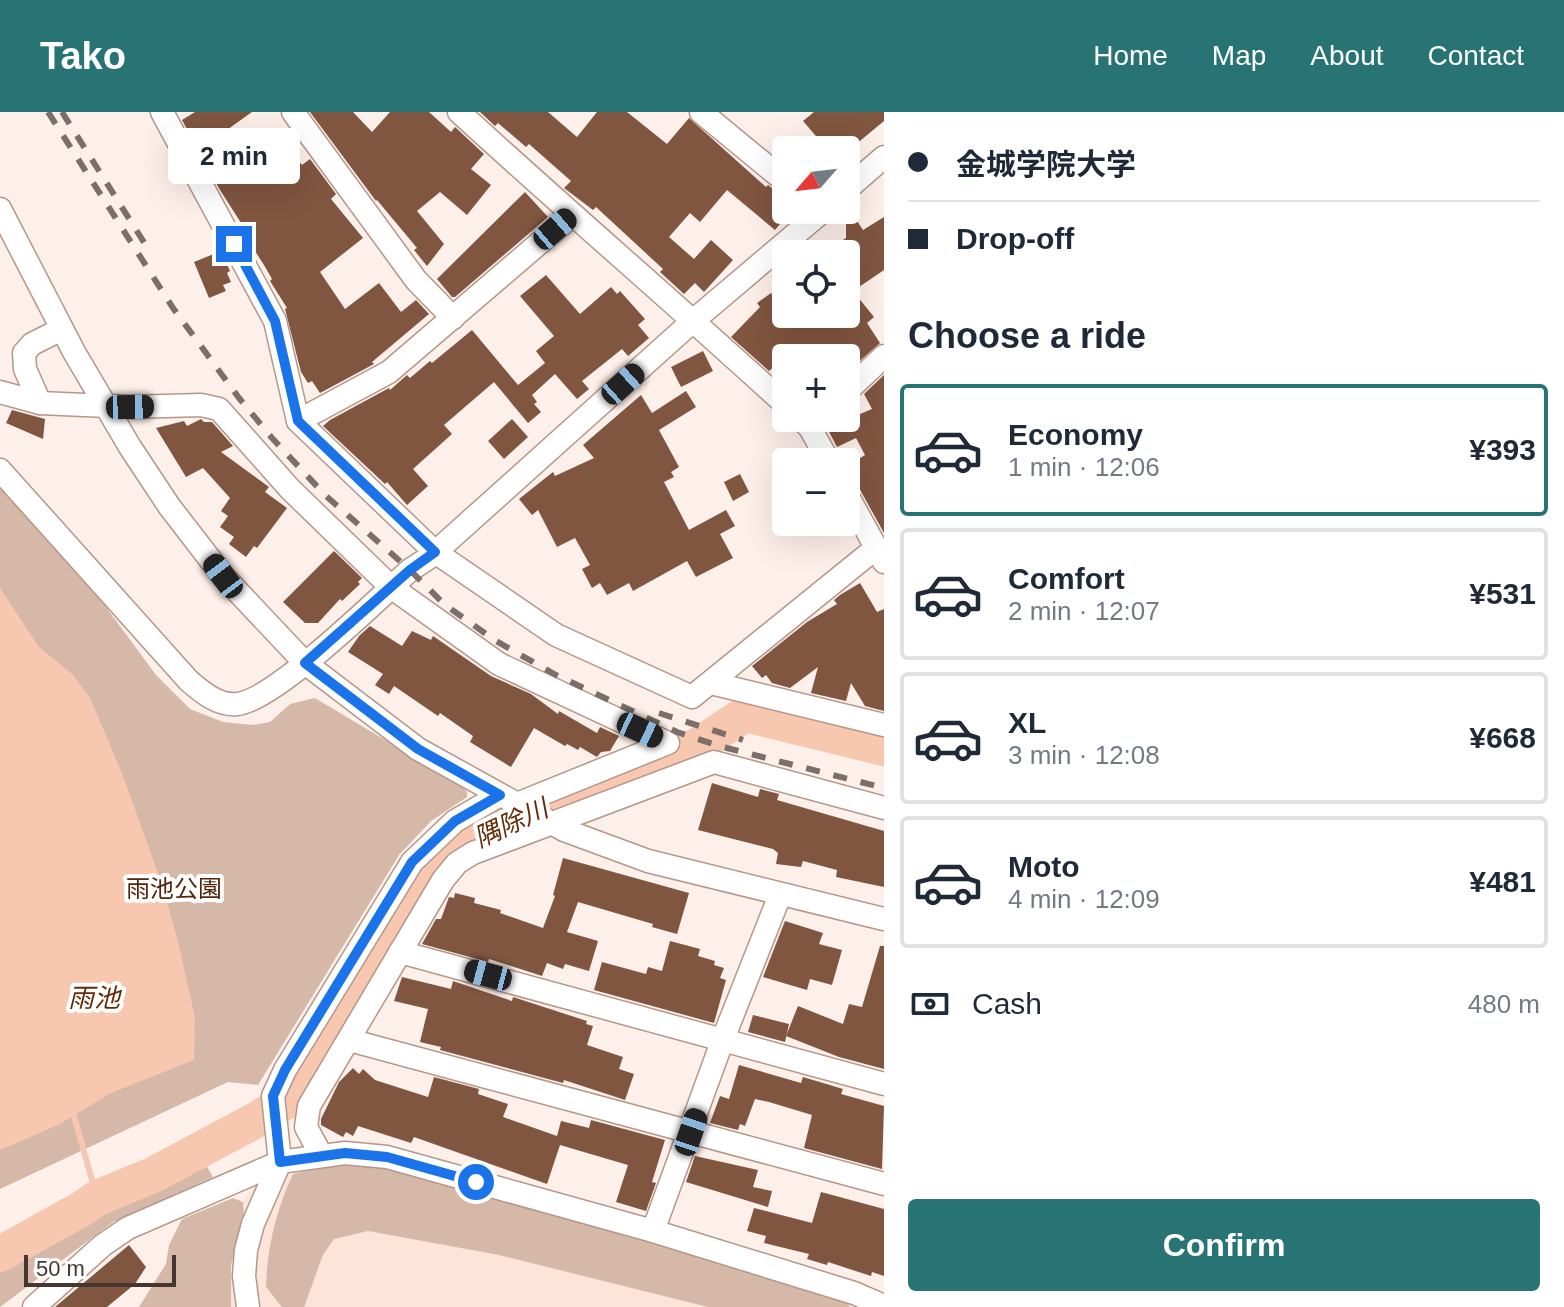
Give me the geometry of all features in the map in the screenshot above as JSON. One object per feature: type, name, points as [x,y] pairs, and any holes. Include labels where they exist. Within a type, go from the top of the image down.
[{"type":"street","points":[[293,112],[416,280],[453,318]]},
{"type":"street","points":[[459,112],[571,216],[694,320],[772,392]]},
{"type":"street","points":[[701,112],[772,170]]},
{"type":"street","points":[[165,113],[275,321],[298,421],[435,552],[556,635],[692,697],[880,555],[860,519]]},
{"type":"street","points":[[860,178],[884,157]]},
{"type":"street","points":[[0,209],[74,352],[169,506],[223,576],[305,663],[418,749],[527,810],[648,861],[884,919]]},
{"type":"street","points":[[298,421],[389,372],[571,216]]},
{"type":"street","points":[[0,470],[189,681],[209,697],[233,705],[252,702],[305,663],[435,552],[806,224]]},
{"type":"street","points":[[40,403],[25,369],[24,353],[32,344],[62,329]]},
{"type":"street","points":[[860,379],[884,356]]},
{"type":"street","points":[[0,392],[40,403],[201,405],[219,409],[290,489],[391,587],[499,664],[668,743],[527,810],[457,863],[443,880],[309,1106],[306,1127],[321,1155]]},
{"type":"street","points":[[711,683],[884,725]]},
{"type":"street","points":[[248,1307],[244,1276],[246,1250],[253,1224],[280,1162],[273,1096],[285,1070],[412,862],[455,821],[527,810],[714,762],[884,808]]},
{"type":"street","points":[[653,1231],[723,1039],[780,895]]},
{"type":"street","points":[[400,952],[884,1084]]},
{"type":"street","points":[[349,1040],[884,1184]]},
{"type":"street","points":[[34,1307],[103,1245],[128,1228],[280,1162],[345,1153],[387,1157],[653,1231],[879,1302]]},
{"type":"shaded area","points":[[343,1163],[423,1174],[847,1302],[850,1307],[174,1307],[253,1187],[284,1176]]},
{"type":"green space","name":"雨池公園","points":[[0,481],[89,584],[156,675],[190,709],[223,722],[252,725],[270,722],[290,704],[315,698],[462,786],[467,797],[431,821],[399,855],[258,1085],[228,1082],[0,1189]]},
{"type":"green space","points":[[203,1160],[213,1177],[113,1222],[0,1307],[0,1266],[56,1236],[103,1200]]},
{"type":"green space","points":[[343,1163],[423,1174],[847,1302],[850,1307],[708,1307],[499,1255],[368,1231],[334,1239],[323,1255],[304,1307],[282,1307],[266,1287],[274,1229],[287,1188],[293,1174]]},
{"type":"green space","points":[[233,1198],[243,1202],[244,1216],[231,1265],[231,1307],[139,1307],[166,1264],[169,1245],[182,1219]]},
{"type":"water","name":"雨池","points":[[0,588],[39,647],[72,674],[90,698],[123,776],[163,887],[195,1017],[194,1060],[111,1093],[58,1125],[0,1150]]},
{"type":"building","points":[[195,112],[252,112],[224,132],[243,159],[276,133],[302,165],[310,159],[336,194],[331,199],[363,238],[320,272],[345,309],[379,283],[401,312],[416,300],[429,314],[372,362],[374,364],[320,393],[312,381],[308,383],[301,372],[287,308],[182,120]]},
{"type":"building","points":[[310,112],[353,112],[372,132],[390,112],[429,112],[451,132],[455,127],[484,154],[471,169],[491,185],[467,215],[440,192],[417,211],[444,244],[427,266],[414,250],[417,248],[376,201]]},
{"type":"building","points":[[480,112],[548,112],[577,137],[597,112],[627,112],[667,144],[689,118],[766,187],[772,188],[772,224],[780,224],[775,230],[727,190],[700,222],[690,213],[669,237],[694,259],[711,240],[733,260],[704,292],[695,283],[684,294],[660,272],[663,269],[596,207],[593,210],[564,188],[571,181],[529,144],[526,147],[498,123],[495,126]]},
{"type":"building","points":[[814,112],[884,112],[884,121],[860,141],[860,136],[816,136],[803,121]]},
{"type":"building","points":[[525,192],[548,217],[452,297],[437,279]]},
{"type":"building","points":[[884,217],[884,270],[860,286],[860,240],[843,240],[846,238],[846,224],[859,224],[863,230]]},
{"type":"building","points":[[221,251],[230,271],[227,273],[231,282],[223,285],[226,291],[209,298],[194,262]]},
{"type":"building","points":[[546,275],[580,314],[611,287],[617,294],[620,291],[645,319],[638,325],[649,338],[628,356],[622,349],[582,381],[589,389],[577,399],[555,374],[532,395],[537,402],[534,404],[541,412],[528,423],[494,382],[444,425],[452,434],[413,469],[428,486],[407,505],[387,482],[385,484],[323,426],[390,390],[407,375],[410,378],[472,330],[518,385],[545,363],[536,351],[554,336],[520,296]]},
{"type":"building","points":[[771,293],[772,328],[860,328],[860,300],[874,317],[867,323],[880,343],[860,361],[860,344],[772,344],[772,369],[769,371],[731,337],[760,307],[757,303]]},
{"type":"building","points":[[703,351],[713,371],[681,387],[671,367]]},
{"type":"building","points":[[884,375],[884,533],[860,490],[860,458],[865,455],[856,438],[837,447],[829,432],[860,432],[860,414],[872,409],[864,394]]},
{"type":"building","points":[[686,391],[696,407],[659,430],[679,467],[671,472],[674,477],[664,482],[689,530],[726,510],[735,526],[720,534],[733,558],[696,577],[687,561],[633,591],[629,583],[607,595],[600,583],[592,588],[582,569],[590,565],[575,538],[557,547],[538,510],[532,515],[519,499],[553,472],[555,476],[594,458],[583,445],[641,395],[652,413]]},
{"type":"building","points":[[12,410],[45,419],[43,439],[6,423]]},
{"type":"building","points":[[201,419],[212,422],[233,446],[221,452],[269,487],[265,492],[287,508],[257,548],[254,546],[246,557],[229,544],[234,537],[220,527],[228,516],[221,511],[230,498],[203,468],[186,477],[156,428],[184,421],[187,426]]},
{"type":"building","points":[[512,419],[528,437],[504,459],[488,441]]},
{"type":"building","points":[[740,474],[749,492],[733,501],[724,482]]},
{"type":"building","points":[[334,551],[362,578],[358,582],[360,584],[342,601],[340,599],[318,623],[305,623],[283,602]]},
{"type":"building","points":[[860,583],[877,612],[884,609],[884,711],[865,706],[851,683],[846,701],[811,693],[818,667],[790,688],[772,683],[766,675],[762,678],[752,666],[807,622],[837,604],[834,600],[840,595]]},
{"type":"building","points":[[370,626],[402,646],[412,631],[431,640],[433,636],[491,676],[531,694],[558,714],[559,711],[597,733],[600,727],[619,736],[610,751],[601,752],[597,757],[580,747],[578,750],[567,744],[565,746],[534,728],[511,767],[470,742],[473,736],[440,713],[438,716],[394,686],[389,694],[375,685],[383,674],[348,652]]},
{"type":"building","points":[[712,783],[758,797],[760,789],[779,794],[777,800],[884,831],[884,887],[836,877],[837,870],[803,861],[801,867],[776,864],[778,853],[773,849],[698,830]]},
{"type":"building","points":[[563,858],[689,893],[677,934],[578,902],[567,932],[598,941],[589,971],[565,964],[563,969],[547,963],[542,976],[489,959],[488,962],[422,944],[436,919],[441,919],[449,897],[454,898],[455,893],[475,898],[474,903],[501,910],[500,913],[543,928],[555,896]]},
{"type":"building","points":[[785,921],[823,933],[819,944],[842,950],[832,985],[810,979],[807,990],[763,977]]},
{"type":"building","points":[[670,941],[700,949],[698,956],[715,961],[714,965],[724,968],[720,978],[726,980],[714,1023],[594,990],[602,962],[646,974],[648,967],[662,971]]},
{"type":"building","points":[[880,946],[884,946],[884,1069],[839,1057],[786,1036],[798,1006],[843,1024],[849,1004],[862,1007]]},
{"type":"building","points":[[402,977],[451,989],[453,981],[587,1021],[586,1024],[593,1026],[587,1045],[623,1057],[619,1069],[634,1074],[625,1100],[564,1080],[563,1083],[420,1042],[428,1009],[394,1001]]},
{"type":"building","points":[[753,1015],[789,1024],[785,1042],[748,1032]]},
{"type":"building","points":[[739,1065],[801,1083],[803,1077],[843,1089],[841,1094],[884,1106],[882,1169],[804,1148],[812,1115],[769,1102],[755,1099],[745,1126],[740,1124],[738,1130],[710,1123],[720,1096],[729,1099]]},
{"type":"building","points":[[353,1068],[359,1074],[363,1069],[375,1080],[428,1097],[434,1077],[479,1089],[478,1094],[508,1104],[503,1117],[557,1136],[561,1121],[589,1128],[591,1120],[665,1140],[652,1182],[656,1183],[646,1211],[616,1202],[628,1165],[560,1145],[547,1184],[414,1137],[411,1143],[358,1126],[353,1136],[346,1132],[343,1137],[321,1125],[321,1119],[339,1082]]},
{"type":"building","points":[[695,1156],[758,1170],[753,1187],[772,1191],[768,1207],[686,1182]]},
{"type":"building","points":[[821,1192],[884,1209],[884,1276],[872,1272],[871,1276],[828,1262],[827,1265],[807,1259],[809,1254],[764,1243],[766,1236],[747,1231],[754,1208],[812,1223]]},
{"type":"building","points":[[129,1245],[146,1267],[135,1284],[107,1307],[55,1307]]},
{"type":"waterway","name":"隅除川","points":[[0,1254],[97,1198],[153,1175],[290,1099],[373,969],[411,901],[452,853],[492,828],[697,746],[745,714],[884,748]]},
{"type":"waterway","points":[[72,1109],[97,1198]]},
{"type":"railway","points":[[48,112],[173,308],[239,398],[326,496],[444,604],[496,641],[556,675],[677,732],[719,746],[884,788]]},
{"type":"railway","points":[[62,112],[145,244]]},
{"type":"railway","points":[[659,713],[743,740]]},
{"type":"route","points":[[234,244],[275,321],[298,421],[435,552],[410,570],[305,663],[418,749],[500,795],[455,821],[412,862],[285,1070],[273,1096],[280,1162],[345,1153],[387,1157],[476,1182]]}]
